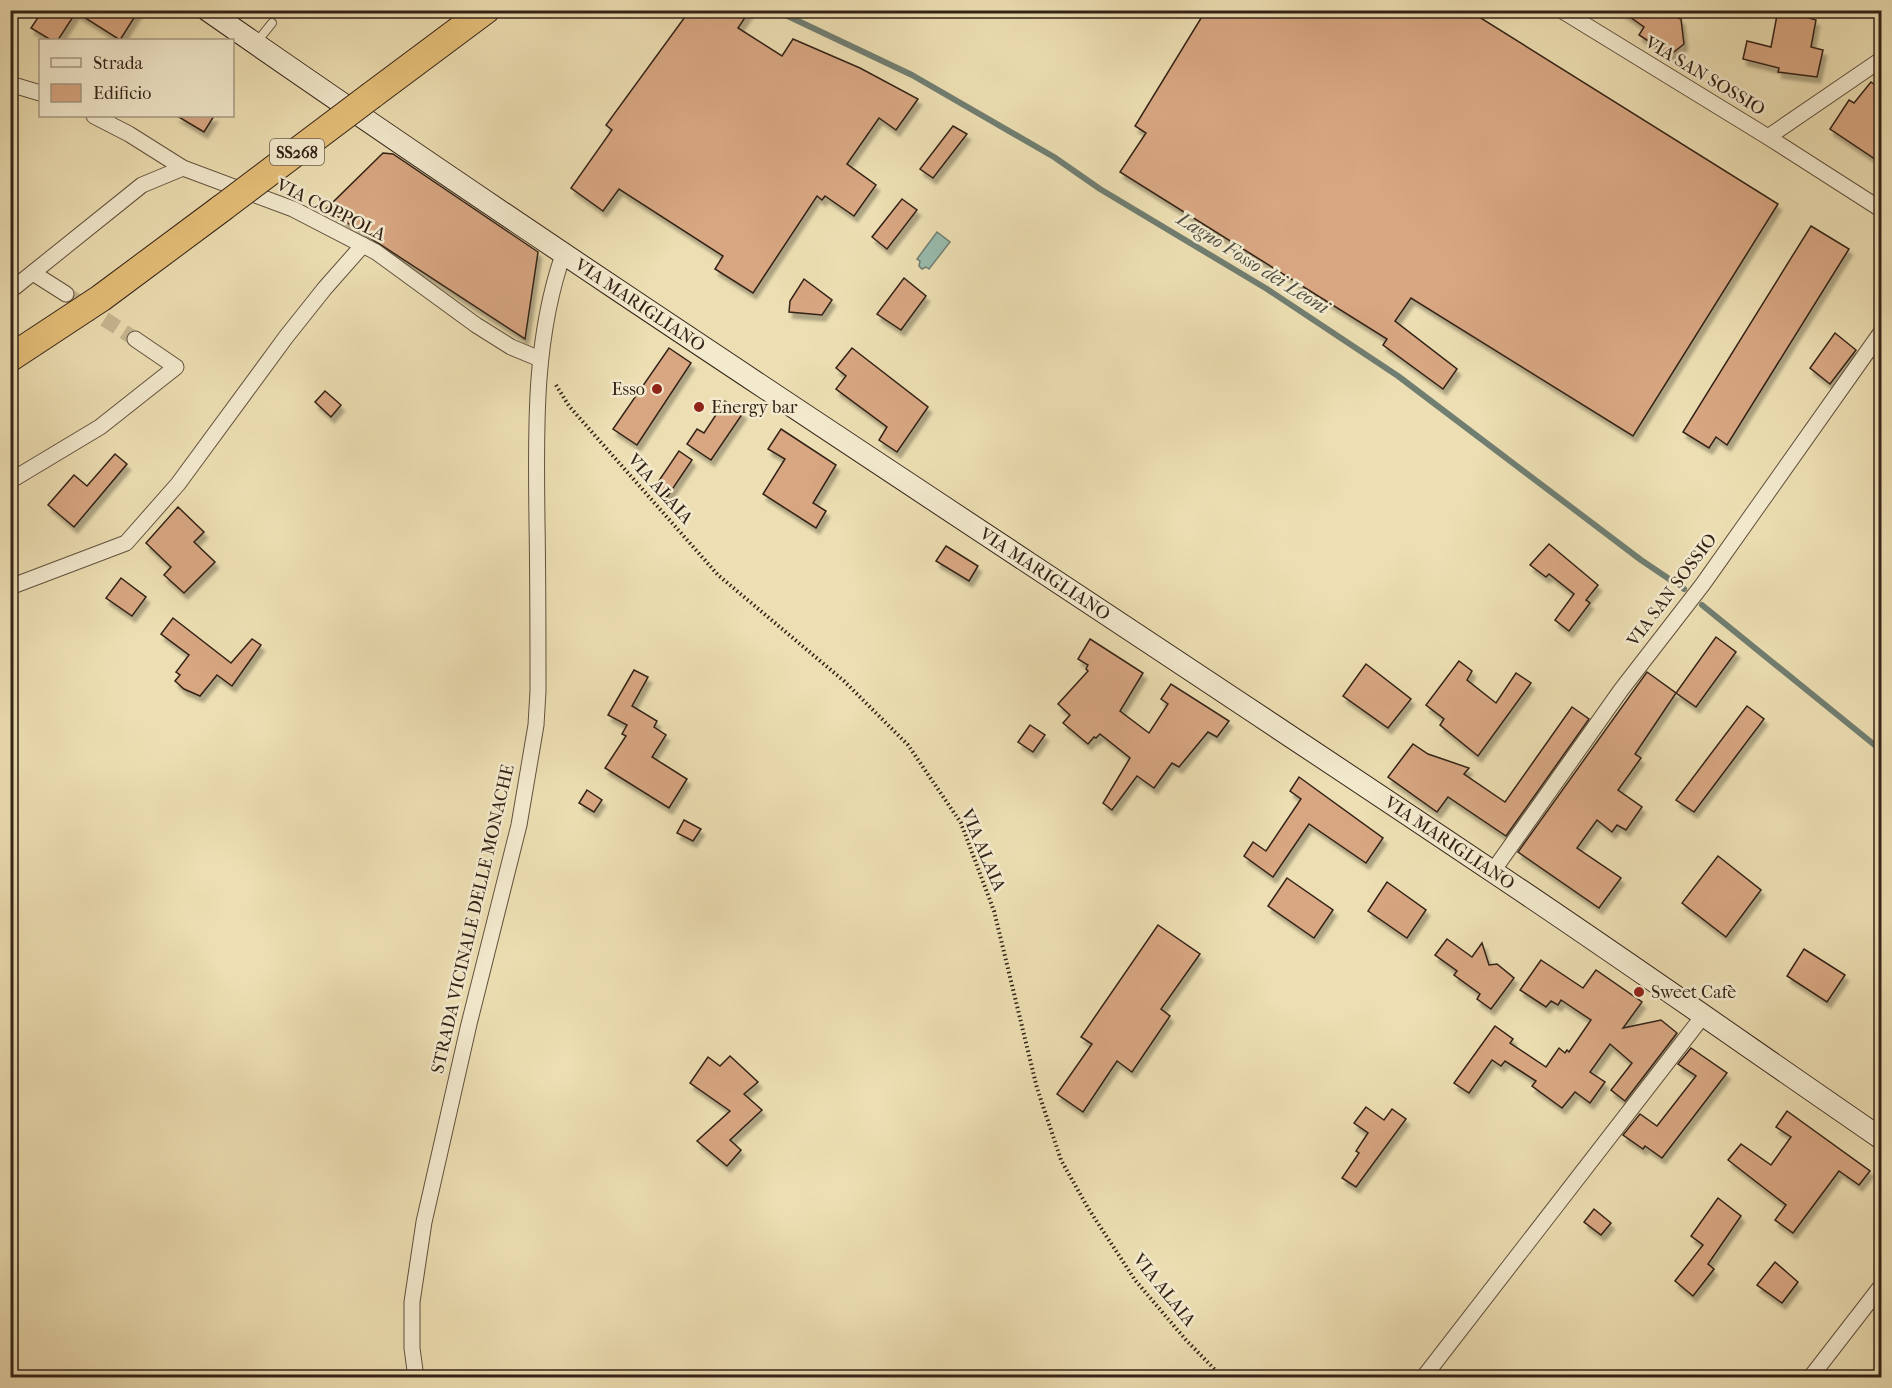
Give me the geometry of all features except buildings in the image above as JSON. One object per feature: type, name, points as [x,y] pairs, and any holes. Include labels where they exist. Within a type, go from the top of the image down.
[{"type":"highway","name":"SS268","points":[[10,358],[101,298],[486,10]]},
{"type":"highway","name":"SS268","points":[[10,379],[101,298]]},
{"type":"street","name":"VIA MARIGLIANO","points":[[207,10],[564,252],[1493,871],[1881,1139]]},
{"type":"street","name":"VIA SAN SOSSIO","points":[[1561,10],[1768,136],[1881,210]]},
{"type":"street","name":"VIA SAN SOSSIO","points":[[1768,136],[1881,59]]},
{"type":"street","points":[[10,84],[39,93]]},
{"type":"street","name":"VIA COPPOLA","points":[[96,117],[129,134],[183,168],[293,209],[376,252],[476,325],[511,347],[540,359]]},
{"type":"street","points":[[10,291],[142,185],[183,168]]},
{"type":"street","points":[[10,587],[126,543],[178,484],[286,337],[363,245]]},
{"type":"street","name":"STRADA VICINALE DELLE MONACHE","points":[[416,1377],[412,1348],[412,1302],[424,1222],[469,1024],[519,825],[536,724],[537,468],[540,359],[548,310],[564,252]]},
{"type":"street","points":[[33,273],[66,294]]},
{"type":"street","name":"VIA SAN SOSSIO","points":[[1493,871],[1621,690],[1703,584],[1881,331]]},
{"type":"street","points":[[10,481],[100,427],[176,366],[135,339]]},
{"type":"street","points":[[1423,1377],[1703,1016]]},
{"type":"street","points":[[1810,1377],[1881,1285]]},
{"type":"lane","points":[[255,44],[272,23]]},
{"type":"path","name":"VIA ALAIA","points":[[540,359],[569,406],[718,575],[844,681],[908,745],[961,823],[994,911],[1037,1088],[1061,1160],[1088,1208],[1136,1280],[1186,1340],[1223,1377]]},
{"type":"shaded area","points":[[937,232],[950,242],[929,269],[926,267],[922,269],[917,259]]},
{"type":"waterway","name":"Lagno Fosso dei Leoni","points":[[775,10],[912,75],[1054,157],[1100,189],[1267,289],[1398,376],[1641,560],[1684,589]]},
{"type":"waterway","name":"Lagno Fosso dei Leoni","points":[[1702,605],[1882,751]]},
{"type":"tunnel","points":[[66,294],[135,339]]},
{"type":"place","name":"Esso","points":[[657,389]]},
{"type":"place","name":"Energy bar","points":[[699,407]]},
{"type":"place","name":"Sweet Cafè","points":[[1639,992]]}]
